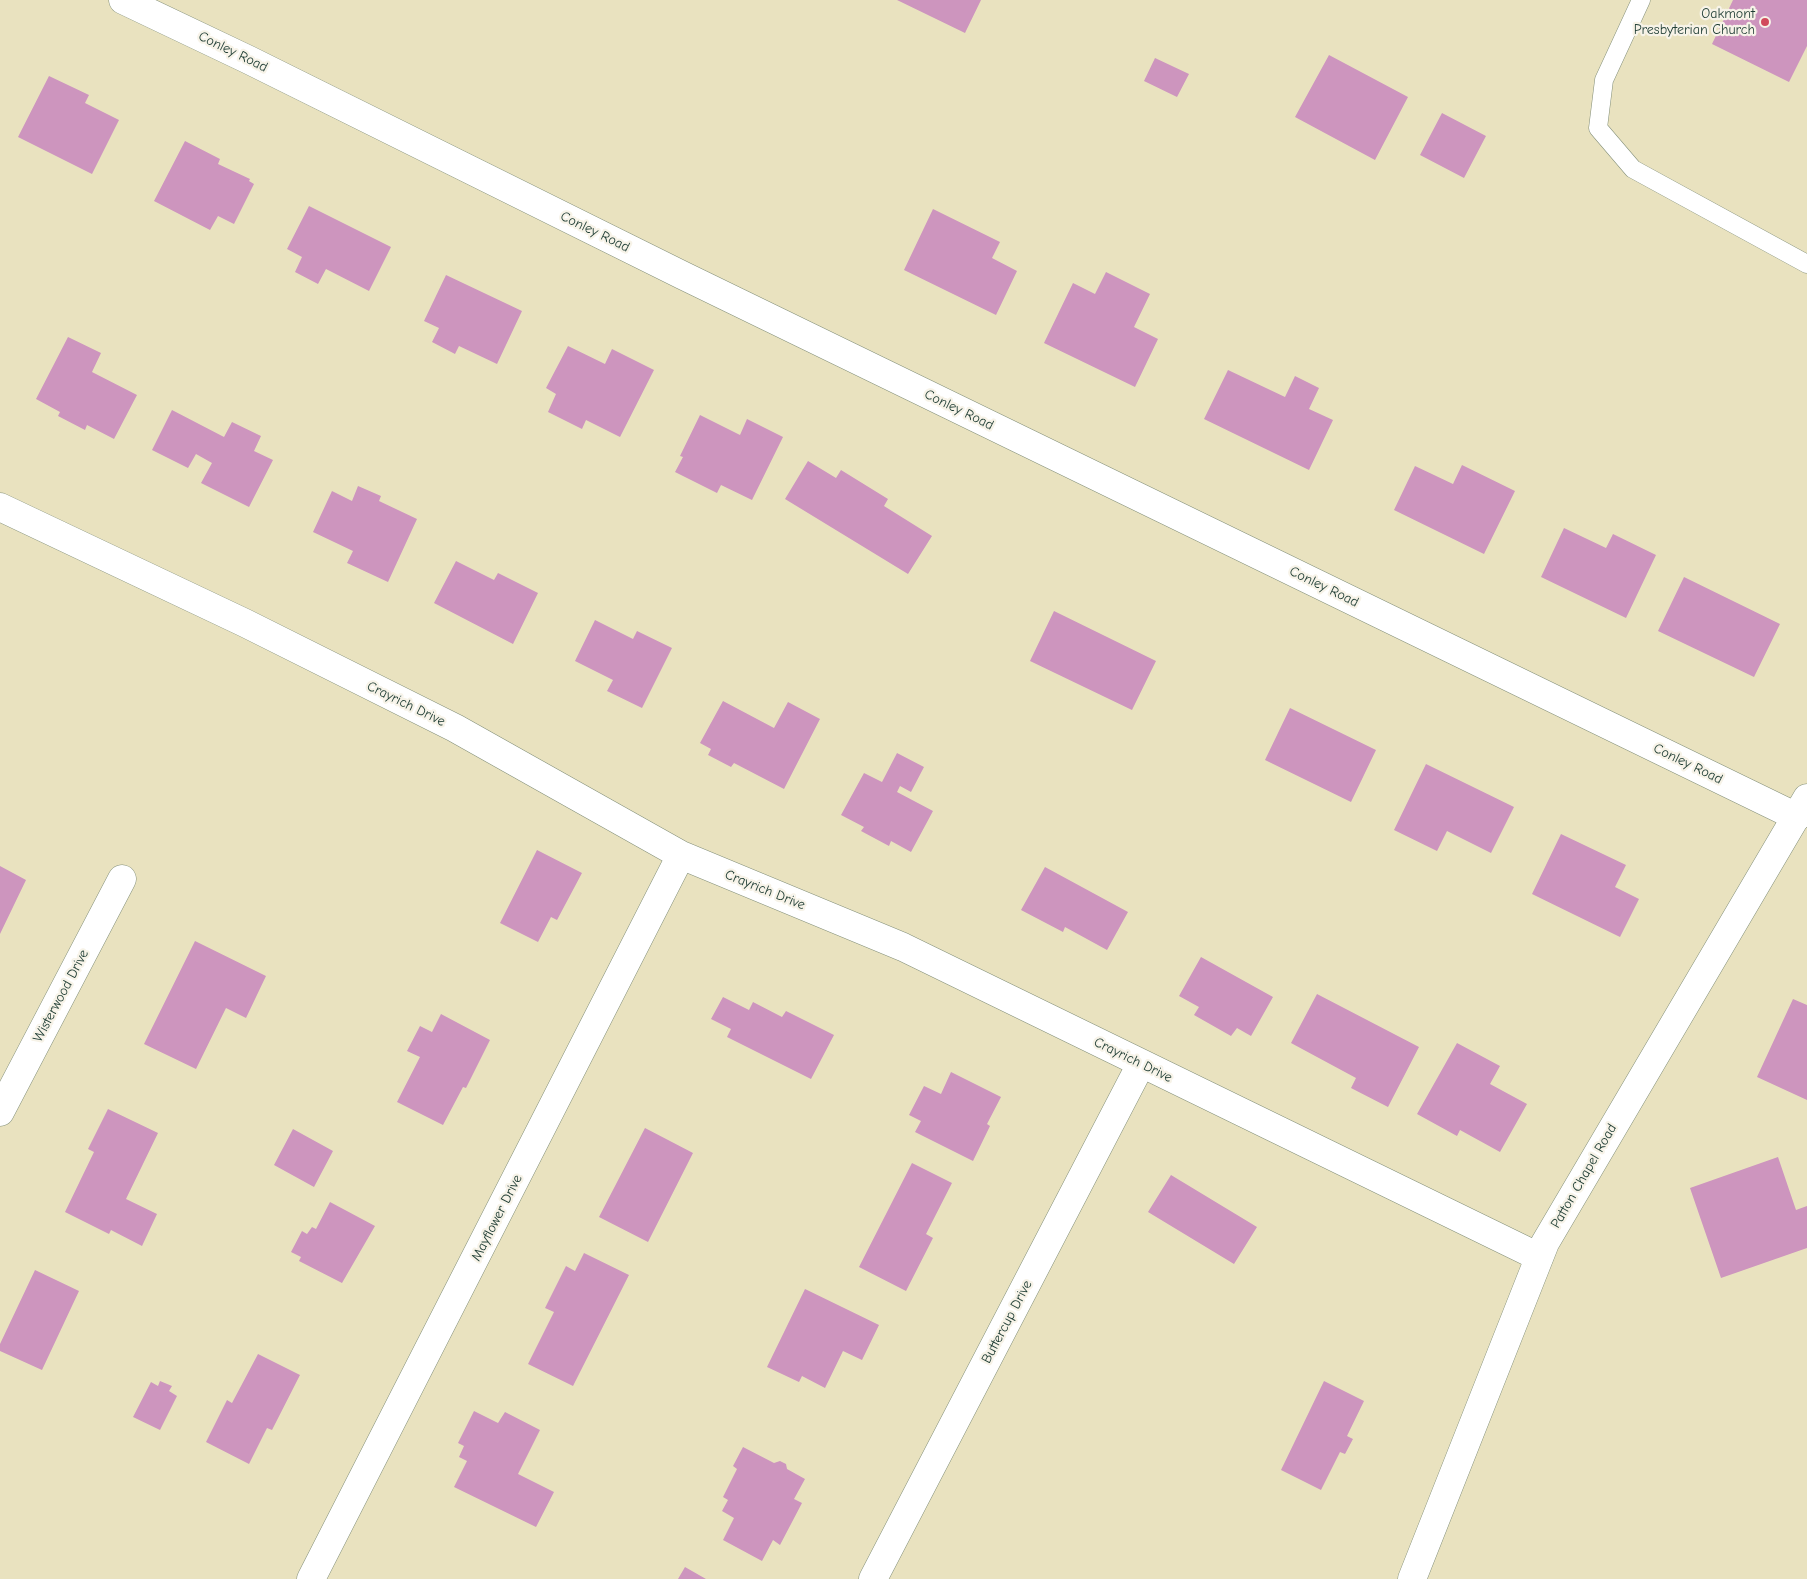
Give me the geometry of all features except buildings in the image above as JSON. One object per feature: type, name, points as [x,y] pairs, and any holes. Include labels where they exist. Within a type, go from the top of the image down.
[{"type":"street","name":"Conley Road","points":[[123,0],[249,60],[682,275],[1802,808]]},
{"type":"street","name":"Crayrich Drive","points":[[0,507],[244,623],[455,728],[681,856],[903,947],[1538,1257]]},
{"type":"street","name":"Patton Chapel Road","points":[[1412,1579],[1538,1257],[1556,1223],[1802,808]]},
{"type":"street","name":"Mayflower Drive","points":[[311,1579],[681,856]]},
{"type":"street","name":"Wisterwood Drive","points":[[0,1112],[122,879]]},
{"type":"street","name":"Buttercup Drive","points":[[873,1579],[1141,1064]]},
{"type":"lane","points":[[1641,0],[1604,80],[1598,128],[1633,168],[1807,264]]},
{"type":"place","name":"Oakmont Presbyterian Church","points":[[1765,22]]}]
